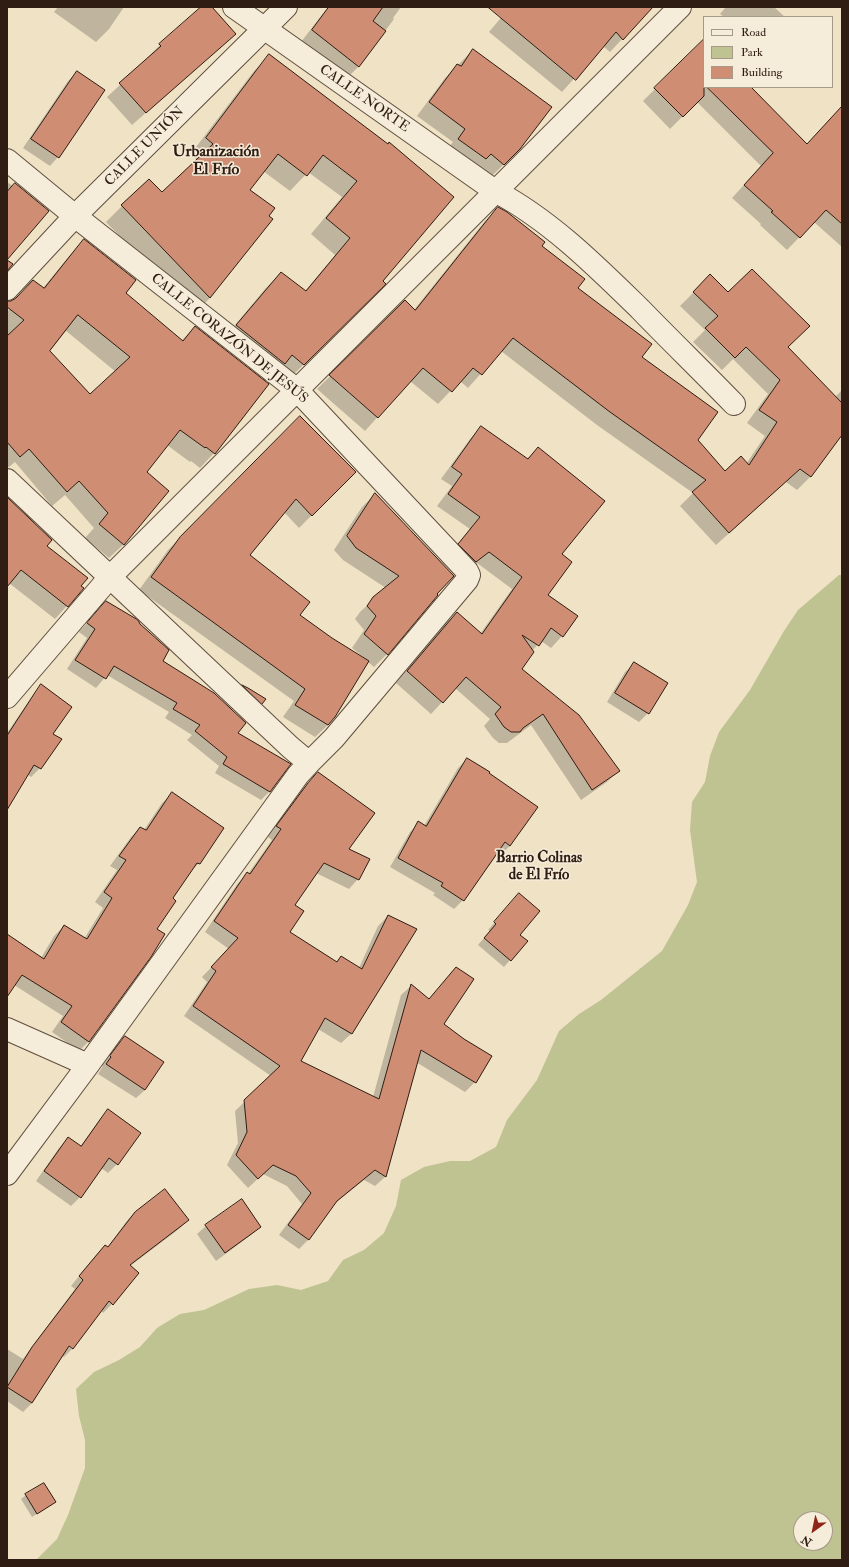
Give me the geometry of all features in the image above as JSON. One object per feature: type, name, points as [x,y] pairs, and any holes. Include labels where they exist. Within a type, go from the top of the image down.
[{"type":"street","name":"CALLE NORTE","points":[[234,7],[495,191],[507,197],[530,213],[581,253],[734,404]]},
{"type":"street","name":"CALLE UNIÓN","points":[[7,289],[75,216],[286,7]]},
{"type":"street","points":[[7,697],[110,577],[680,7]]},
{"type":"street","name":"CALLE CORAZÓN DE JESÚS","points":[[7,160],[75,216],[297,390],[467,571],[469,576],[467,580],[334,738],[309,763]]},
{"type":"street","points":[[7,480],[284,742],[309,763],[298,775],[88,1065],[7,1174]]},
{"type":"street","points":[[7,1029],[88,1065]]},
{"type":"green space","points":[[839,575],[842,575],[842,1560],[36,1560],[57,1539],[68,1515],[85,1468],[85,1440],[79,1416],[76,1389],[94,1372],[119,1360],[140,1347],[157,1328],[180,1314],[204,1310],[249,1289],[277,1285],[301,1290],[328,1281],[343,1260],[364,1250],[384,1233],[396,1206],[401,1180],[424,1167],[450,1161],[470,1161],[496,1147],[507,1120],[537,1080],[559,1031],[579,1014],[601,1000],[662,951],[688,905],[697,882],[690,830],[692,802],[705,782],[710,756],[719,732],[750,690],[784,631],[798,610]]},
{"type":"building","points":[[201,7],[212,7],[236,34],[146,113],[119,83],[161,46],[159,44]]},
{"type":"building","points":[[329,7],[383,7],[373,21],[386,31],[359,67],[312,30]]},
{"type":"building","points":[[488,7],[653,7],[623,40],[616,32],[576,80]]},
{"type":"building","points":[[703,40],[704,96],[683,117],[654,88]]},
{"type":"building","points":[[473,49],[552,107],[520,149],[504,165],[491,154],[486,159],[458,139],[465,129],[429,102],[457,64],[461,66]]},
{"type":"building","points":[[269,54],[388,144],[389,142],[454,197],[383,281],[386,284],[304,365],[292,355],[285,364],[236,325],[281,272],[306,291],[350,238],[326,218],[357,181],[323,155],[307,176],[278,154],[250,190],[275,208],[269,216],[273,219],[210,298],[121,205],[149,179],[162,192],[213,144],[206,138]]},
{"type":"building","points":[[77,71],[105,90],[59,158],[31,139]]},
{"type":"building","points":[[708,88],[752,88],[807,144],[842,106],[842,224],[826,210],[800,238],[744,185],[773,153]]},
{"type":"building","points":[[15,183],[49,211],[7,260],[7,192]]},
{"type":"building","points":[[498,207],[507,212],[545,242],[542,246],[585,279],[578,288],[652,344],[642,357],[718,412],[698,440],[725,471],[741,456],[749,465],[777,422],[759,410],[780,380],[746,347],[735,358],[705,328],[718,316],[693,292],[710,274],[728,292],[752,269],[810,326],[788,347],[842,403],[842,435],[811,477],[800,469],[729,533],[692,492],[706,480],[610,412],[513,338],[482,375],[473,368],[452,392],[423,368],[378,418],[329,375],[405,300],[415,310]]},
{"type":"building","points":[[84,239],[136,280],[126,293],[183,341],[195,326],[269,384],[215,454],[180,430],[147,472],[169,491],[124,545],[99,524],[108,513],[79,481],[67,492],[29,449],[20,457],[7,442],[7,336],[24,320],[7,307],[7,301],[11,301],[16,298],[33,280],[44,288]],"holes":[[[78,315],[130,357],[90,394],[50,351]]]},
{"type":"building","points":[[7,260],[13,264],[7,271]]},
{"type":"building","points":[[300,416],[356,472],[312,516],[296,499],[250,555],[310,602],[300,615],[332,638],[369,661],[335,717],[328,725],[295,705],[305,689],[151,577],[180,537]]},
{"type":"building","points":[[481,426],[528,459],[538,447],[605,501],[562,554],[572,562],[548,595],[578,616],[563,637],[551,628],[539,646],[522,635],[534,652],[522,669],[579,715],[620,771],[592,790],[543,714],[523,728],[520,732],[511,732],[504,727],[495,714],[501,707],[466,677],[443,703],[407,671],[457,612],[482,634],[522,577],[489,552],[476,562],[458,544],[480,517],[448,494],[462,474],[452,467]]},
{"type":"building","points":[[375,493],[454,576],[437,594],[438,595],[388,655],[364,634],[376,616],[367,606],[373,597],[399,576],[356,548],[347,536]]},
{"type":"building","points":[[7,497],[52,540],[47,546],[88,578],[81,586],[84,588],[68,607],[21,570],[7,587]]},
{"type":"building","points":[[106,601],[138,620],[140,624],[169,650],[163,661],[214,693],[246,723],[238,733],[291,764],[270,792],[223,764],[227,757],[195,731],[200,725],[173,709],[177,703],[114,666],[106,679],[75,660],[95,629],[87,623]]},
{"type":"building","points":[[634,662],[668,683],[649,714],[615,693]]},
{"type":"building","points":[[41,684],[72,707],[53,734],[62,739],[41,769],[34,765],[7,810],[7,736]]},
{"type":"building","points":[[242,685],[248,688],[266,699],[262,704]]},
{"type":"building","points":[[467,758],[490,772],[489,773],[538,807],[510,846],[505,842],[464,901],[441,886],[443,883],[398,858],[418,821],[426,826]]},
{"type":"building","points":[[318,772],[375,813],[349,849],[370,859],[359,880],[324,863],[295,905],[304,911],[290,932],[337,962],[341,956],[362,969],[388,915],[417,929],[352,1034],[325,1018],[301,1061],[379,1099],[411,984],[429,999],[456,967],[474,979],[444,1024],[464,1039],[492,1056],[476,1083],[421,1050],[386,1177],[375,1170],[337,1201],[309,1240],[288,1225],[311,1193],[296,1176],[273,1165],[258,1179],[236,1155],[247,1132],[244,1100],[280,1066],[193,1006],[216,971],[211,967],[238,938],[214,921],[247,872],[250,874],[281,829],[276,826]]},
{"type":"building","points":[[172,792],[224,828],[200,864],[197,863],[173,898],[176,901],[157,929],[165,934],[151,957],[89,1042],[61,1022],[72,1006],[22,975],[7,997],[7,934],[44,959],[64,925],[87,939],[112,898],[104,892],[126,860],[119,856],[140,827],[146,830]]},
{"type":"building","points":[[519,893],[540,911],[520,935],[528,941],[511,961],[484,938],[496,924],[494,922]]},
{"type":"building","points":[[125,1036],[164,1062],[145,1090],[106,1064]]},
{"type":"building","points":[[108,1109],[141,1133],[118,1165],[109,1158],[81,1198],[44,1171],[68,1137],[81,1146]]},
{"type":"building","points":[[165,1189],[189,1220],[130,1265],[139,1273],[113,1305],[109,1301],[73,1349],[69,1346],[32,1403],[7,1387],[32,1347],[83,1280],[79,1276],[105,1245],[108,1247],[135,1212]]},
{"type":"building","points":[[242,1199],[261,1227],[225,1253],[205,1225]]},
{"type":"building","points":[[44,1483],[56,1502],[37,1514],[25,1494]]},
{"type":"district","name":"Urbanización El Frío","points":[[216,162]]},
{"type":"district","name":"Barrio Colinas de El Frío","points":[[539,868]]}]
